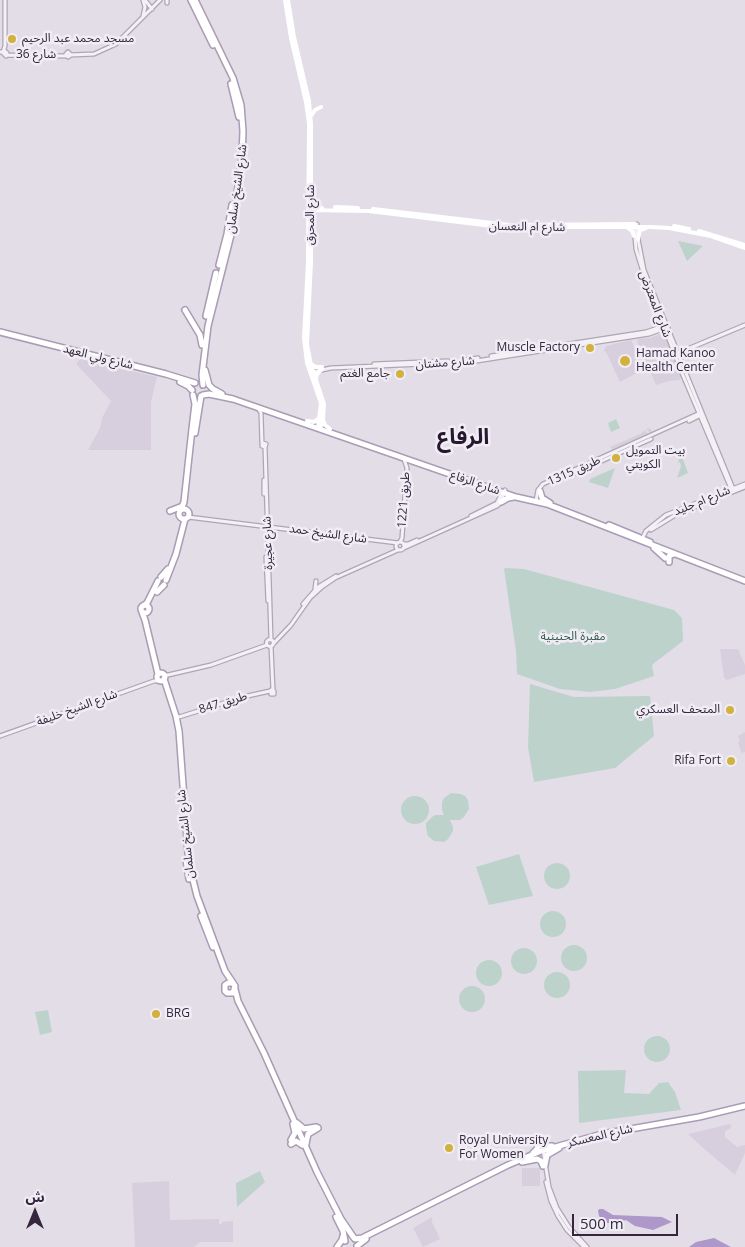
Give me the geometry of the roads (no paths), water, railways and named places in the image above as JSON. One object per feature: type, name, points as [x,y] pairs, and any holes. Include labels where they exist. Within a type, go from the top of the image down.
[{"type":"main road","name":"شارع المحرق","points":[[286,0],[301,72],[312,140],[307,338],[311,372],[324,400],[320,424]]},
{"type":"main road","name":"شارع الشيخ سلمان","points":[[185,514],[184,498],[194,411],[192,392],[199,378],[209,300],[227,234],[240,146],[237,105],[228,76],[192,1]]},
{"type":"main road","name":"شارع الشيخ سلمان","points":[[192,1],[233,78],[240,104],[244,132],[232,231],[212,307],[205,352],[202,377],[204,386],[199,406],[185,514],[176,554],[162,581],[146,603],[145,610],[161,678],[174,721],[178,745],[187,870],[204,926],[225,977],[225,985]]},
{"type":"main road","name":"شارع المحرق","points":[[301,72],[309,101],[309,274],[304,338],[306,358],[321,400],[320,424]]},
{"type":"main road","points":[[309,101],[315,106]]},
{"type":"main road","points":[[303,113],[309,116],[314,110],[322,107]]},
{"type":"main road","points":[[310,198],[314,206],[320,209]]},
{"type":"main road","name":"شارع ام النعسان","points":[[309,209],[362,209],[495,224],[551,222],[558,224],[683,228],[711,233],[745,247]]},
{"type":"main road","points":[[311,219],[313,212],[320,209]]},
{"type":"main road","name":"شارع ام النعسان","points":[[362,209],[500,227],[650,227],[697,233],[745,247]]},
{"type":"main road","points":[[525,227],[551,222]]},
{"type":"main road","points":[[487,226],[494,231],[500,227]]},
{"type":"main road","points":[[623,227],[630,229],[636,237],[641,229],[650,227]]},
{"type":"main road","points":[[185,310],[188,319],[200,336],[202,345]]},
{"type":"main road","name":"شارع ولي العهد","points":[[0,333],[173,379],[185,384],[192,392]]},
{"type":"main road","name":"شارع ولي العهد","points":[[0,333],[166,374],[204,386]]},
{"type":"main road","points":[[205,352],[205,376],[207,382],[212,389],[222,394]]},
{"type":"main road","points":[[309,360],[313,367],[322,368]]},
{"type":"main road","points":[[316,381],[316,375],[322,368]]},
{"type":"main road","points":[[187,381],[197,378],[200,369]]},
{"type":"main road","points":[[173,379],[188,390],[192,398],[194,411]]},
{"type":"main road","name":"شارع الرفاع","points":[[204,386],[210,391],[237,397],[320,424],[412,461],[516,497],[550,503],[636,535],[676,555],[745,580]]},
{"type":"main road","name":"شارع الرفاع","points":[[192,392],[197,397],[213,395],[233,399],[287,418],[320,424],[503,491],[535,500],[617,532],[645,540],[745,580]]},
{"type":"main road","points":[[199,406],[204,397],[213,395]]},
{"type":"main road","points":[[306,421],[316,421],[320,424]]},
{"type":"main road","points":[[496,490],[500,501],[509,497],[516,497]]},
{"type":"main road","points":[[535,500],[534,497],[539,491],[542,498],[550,503]]},
{"type":"main road","points":[[170,511],[179,508],[184,498]]},
{"type":"main road","points":[[645,540],[667,560],[669,556],[676,555]]},
{"type":"main road","name":"شارع الشيخ سلمان","points":[[161,678],[178,718],[191,870],[197,896],[225,971],[232,983]]},
{"type":"main road","points":[[204,926],[209,934],[211,933]]},
{"type":"main road","points":[[338,1247],[345,1244],[344,1228],[293,1121],[261,1053],[234,1000],[225,991],[225,985],[228,983],[232,983],[238,1001],[264,1052],[293,1121],[302,1145],[344,1228],[354,1239],[357,1246]]},
{"type":"main road","points":[[229,994],[233,993],[235,989]]},
{"type":"main road","name":"شارع المعسكر","points":[[345,1244],[348,1238],[362,1238],[531,1155],[601,1136],[705,1119],[745,1107]]},
{"type":"main road","points":[[293,1121],[303,1128],[317,1127],[306,1138],[309,1154]]},
{"type":"main road","points":[[293,1121],[295,1133],[291,1142],[296,1141],[302,1145]]},
{"type":"main road","points":[[531,1155],[537,1149],[540,1142],[547,1146],[561,1146]]},
{"type":"main road","points":[[544,1165],[547,1155],[561,1146]]},
{"type":"main road","name":"شارع المعسكر","points":[[357,1246],[362,1241],[542,1152]]},
{"type":"main road","points":[[522,1162],[537,1159],[544,1165]]},
{"type":"main road","points":[[344,1228],[358,1236],[370,1234]]},
{"type":"main road","points":[[338,1247],[342,1240],[344,1228]]},
{"type":"street","points":[[4,53],[5,0]]},
{"type":"street","points":[[142,18],[145,7],[143,0]]},
{"type":"street","name":"شارع 36","points":[[130,31],[161,0]]},
{"type":"street","name":"شارع 36","points":[[68,54],[88,55],[116,44],[152,8]]},
{"type":"street","name":"شارع 36","points":[[4,53],[68,54],[102,51]]},
{"type":"street","points":[[72,62],[76,55]]},
{"type":"street","name":"شارع المعترض","points":[[635,226],[637,252],[641,268],[733,490]]},
{"type":"street","name":"شارع المعترض","points":[[636,237],[644,270],[669,338],[730,482]]},
{"type":"street","points":[[637,252],[635,262],[641,268]]},
{"type":"street","points":[[658,311],[660,323],[655,331],[663,333],[669,338]]},
{"type":"street","points":[[674,344],[678,351],[683,351],[745,325]]},
{"type":"street","name":"شارع مشتان","points":[[331,366],[470,362],[602,342],[623,341],[627,338],[666,327]]},
{"type":"street","name":"شارع مشتان","points":[[311,372],[331,366],[454,361],[655,331]]},
{"type":"street","points":[[492,356],[494,351]]},
{"type":"street","points":[[526,353],[533,357],[540,351]]},
{"type":"street","points":[[682,366],[680,355],[683,351]]},
{"type":"street","points":[[406,368],[410,365]]},
{"type":"street","points":[[696,405],[696,417],[703,420]]},
{"type":"street","name":"شارع عجيرة","points":[[257,407],[262,412],[264,445]]},
{"type":"street","name":"شارع عجيرة","points":[[267,411],[263,413],[271,691]]},
{"type":"street","name":"طريق 1315","points":[[539,491],[542,486],[702,413]]},
{"type":"street","name":"طريق 1221","points":[[400,545],[407,468],[404,458]]},
{"type":"street","name":"طريق 1221","points":[[400,545],[408,466],[412,461]]},
{"type":"street","points":[[719,494],[728,488],[730,482],[735,485],[744,485]]},
{"type":"street","name":"شارع ام جليد","points":[[645,540],[672,516],[744,485]]},
{"type":"street","name":"شارع ام جليد","points":[[645,540],[666,515],[733,490]]},
{"type":"street","points":[[270,643],[291,625],[310,598],[322,587],[400,545],[408,544],[427,536],[497,504],[503,491]]},
{"type":"street","name":"شارع الشيخ حمد","points":[[185,514],[400,545]]},
{"type":"street","name":"شارع عجيرة","points":[[266,526],[270,643]]},
{"type":"street","points":[[270,643],[288,627],[315,589],[326,581],[400,545]]},
{"type":"street","points":[[315,589],[317,581],[326,581]]},
{"type":"street","points":[[271,632],[274,635],[279,635]]},
{"type":"street","name":"شارع الشيخ خليفة","points":[[0,736],[161,678],[210,665],[270,643]]},
{"type":"street","name":"طريق 847","points":[[178,718],[271,691]]},
{"type":"street","points":[[542,1152],[547,1188],[554,1209],[567,1230],[585,1247]]},
{"type":"place","name":"مسجد محمد عبد الرحيم","points":[[12,39]]},
{"type":"place","name":"Muscle Factory","points":[[590,348]]},
{"type":"place","name":"Hamad Kanoo Health Center","points":[[625,361]]},
{"type":"place","name":"جامع الغتم","points":[[400,374]]},
{"type":"place","name":"بيت التمويل الكويتي","points":[[616,458]]},
{"type":"place","name":"المتحف العسكري","points":[[730,710]]},
{"type":"place","name":"Rifa Fort","points":[[731,761]]},
{"type":"place","name":"BRG","points":[[156,1014]]},
{"type":"place","name":"Royal University For Women","points":[[449,1148]]},
{"type":"district","name":"الرفاع","points":[[463,438]]},
{"type":"park label","name":"مقبرة الحنينية","points":[[573,637]]}]
